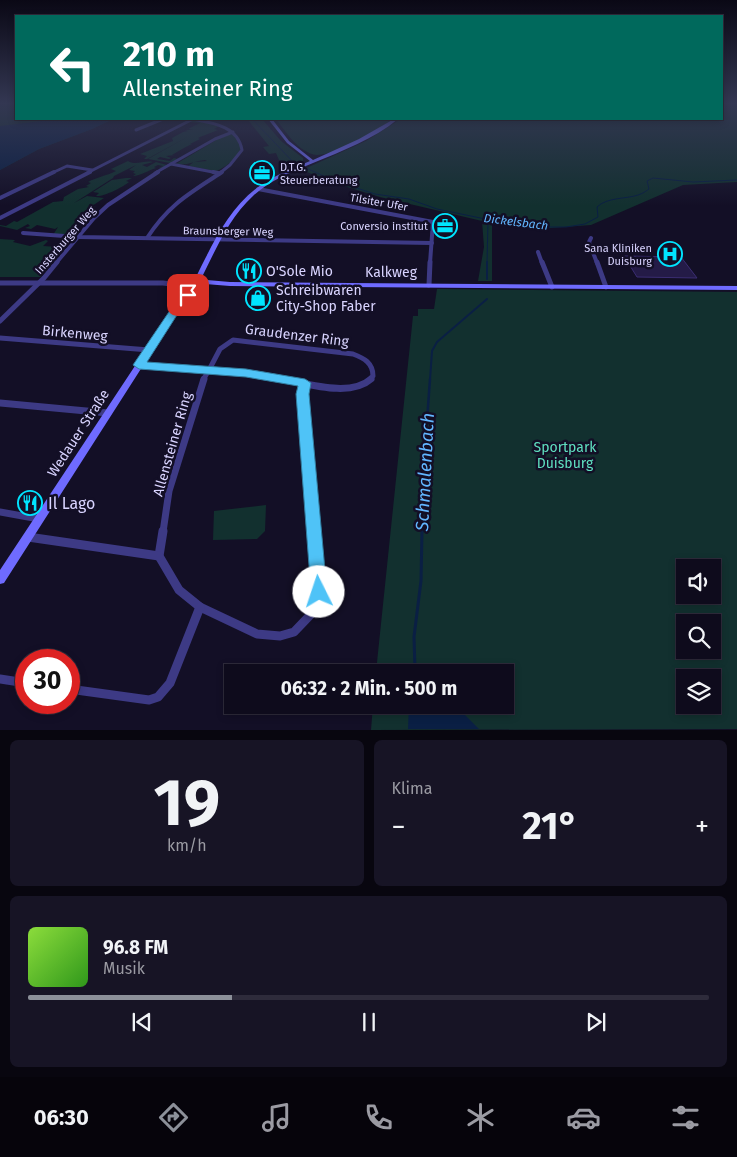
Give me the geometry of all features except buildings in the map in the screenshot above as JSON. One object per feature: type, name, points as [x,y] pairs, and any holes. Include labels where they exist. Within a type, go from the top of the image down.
[{"type":"main road","points":[[285,138],[313,162]]},
{"type":"main road","points":[[182,285],[199,280],[202,267],[219,239],[241,207],[258,189],[269,182],[367,138]]},
{"type":"main road","name":"Kalkweg","points":[[199,280],[230,284],[737,288]]},
{"type":"main road","name":"Wedauer Straße","points":[[0,579],[180,302],[199,280]]},
{"type":"main road","points":[[182,285],[192,290]]},
{"type":"main road","name":"Wedauer Straße","points":[[180,302],[182,285]]},
{"type":"street","points":[[0,218],[155,138]]},
{"type":"street","name":"Insterburger Weg","points":[[0,321],[39,283],[94,218],[120,195],[217,138]]},
{"type":"street","points":[[147,238],[157,222],[172,206],[234,162],[242,150],[239,138]]},
{"type":"street","points":[[171,164],[218,172]]},
{"type":"street","points":[[0,198],[67,166],[92,170]]},
{"type":"street","name":"Tilsiter Ufer","points":[[258,189],[429,220],[434,223],[429,285]]},
{"type":"street","name":"Braunsberger Weg","points":[[23,233],[78,237],[432,243]]},
{"type":"street","points":[[590,238],[589,242],[606,287]]},
{"type":"street","points":[[538,252],[552,287]]},
{"type":"street","points":[[0,283],[163,283],[182,285]]},
{"type":"street","name":"Birkenweg","points":[[0,338],[149,350]]},
{"type":"street","name":"Graudenzer Ring","points":[[208,370],[220,349],[233,340],[352,354],[368,361],[374,372],[367,382],[354,389],[341,389],[305,383]]},
{"type":"street","points":[[28,537],[159,556],[178,590],[200,607],[257,634],[280,636],[294,632],[308,620],[316,608],[319,592],[302,394],[305,383],[246,373],[139,365]]},
{"type":"street","name":"Allensteiner Ring","points":[[159,556],[169,491],[208,370]]},
{"type":"street","points":[[0,402],[108,413]]},
{"type":"street","points":[[0,512],[40,518]]},
{"type":"street","points":[[80,691],[149,700],[158,697],[170,683],[200,607]]},
{"type":"street","points":[[0,679],[15,681]]},
{"type":"green space","points":[[0,138],[68,138],[39,149],[0,170]]},
{"type":"green space","points":[[172,138],[185,138],[147,159],[144,159],[147,156],[140,154],[173,141]]},
{"type":"green space","points":[[185,138],[200,139],[172,155],[175,155],[166,156],[171,158],[169,159],[160,157],[157,159],[170,161],[174,158],[178,159],[170,163],[148,159]]},
{"type":"green space","points":[[220,138],[235,138],[239,144],[240,149],[236,157],[216,171],[188,166],[193,162],[176,164]]},
{"type":"green space","points":[[263,138],[278,138],[303,158],[303,161],[294,166],[279,160],[276,153],[269,154],[263,147],[269,146]]},
{"type":"green space","points":[[291,138],[361,138],[326,154],[317,155],[310,153]]},
{"type":"green space","points":[[371,138],[737,138],[737,182],[683,185],[591,225],[538,229],[492,223],[492,281],[478,281],[484,247],[482,221],[380,197],[334,183],[302,170]]},
{"type":"green space","points":[[128,161],[134,163],[153,162],[142,165],[147,167],[156,162],[167,165],[161,169],[159,168],[163,166],[158,165],[154,167],[156,168],[133,176],[136,174],[133,173],[135,171],[129,170],[136,165],[114,176],[74,203],[87,196],[104,198],[92,206],[96,207],[86,210],[79,221],[71,226],[66,233],[67,235],[53,235],[58,227],[55,229],[37,225],[31,229],[25,228],[30,226],[28,224],[17,230],[0,226],[6,226],[14,221],[17,222],[53,202],[63,201],[64,197],[78,189],[89,187],[86,186],[91,183],[88,182],[116,171],[111,169]]},
{"type":"green space","points":[[132,178],[118,189],[99,196],[96,196],[99,193],[93,192],[112,180]]},
{"type":"green space","points":[[0,239],[15,240],[13,242],[30,246],[46,240],[48,241],[43,246],[58,247],[64,241],[68,241],[59,251],[54,251],[42,265],[50,267],[41,277],[0,277]]},
{"type":"green space","name":"Sportpark Duisburg","points":[[437,289],[737,292],[737,729],[371,730],[372,714],[514,714],[514,664],[377,664],[413,316],[418,316],[418,309],[434,309]]},
{"type":"green space","points":[[266,505],[265,531],[257,539],[213,540],[214,511]]},
{"type":"water","points":[[0,138],[68,138],[39,149],[0,170]]},
{"type":"water","points":[[409,714],[464,714],[479,729],[408,729]]},
{"type":"waterway","name":"Dickelsbach","points":[[270,138],[296,165]]},
{"type":"waterway","name":"Dickelsbach","points":[[306,168],[335,181],[375,194],[409,199],[437,209],[495,221],[544,227],[566,227],[585,224],[598,217],[597,207],[601,204],[606,201],[641,194],[649,189],[647,181],[653,178],[693,182],[737,180]]},
{"type":"waterway","points":[[487,263],[488,221]]},
{"type":"waterway","points":[[487,263],[487,279]]},
{"type":"waterway","name":"Schmalenbach","points":[[430,380],[432,351],[437,342],[487,299]]},
{"type":"waterway","name":"Schmalenbach","points":[[422,532],[423,477],[430,379]]},
{"type":"waterway","name":"Schmalenbach","points":[[415,664],[414,637],[421,581],[422,531]]},
{"type":"place","name":"D.T.G. Steuerberatung","points":[[262,173]]},
{"type":"place","name":"Conversio institut","points":[[445,226]]},
{"type":"place","name":"Sana Kliniken Duisburg","points":[[670,254]]},
{"type":"place","name":"O'Sole Mio","points":[[249,271]]},
{"type":"place","name":"Schreibwaren City-Shop Faber","points":[[258,298]]},
{"type":"place","name":"Il Lago","points":[[30,503]]},
{"type":"route","points":[[188,295],[180,302],[139,365],[246,373],[305,383],[302,394],[319,592]]}]
